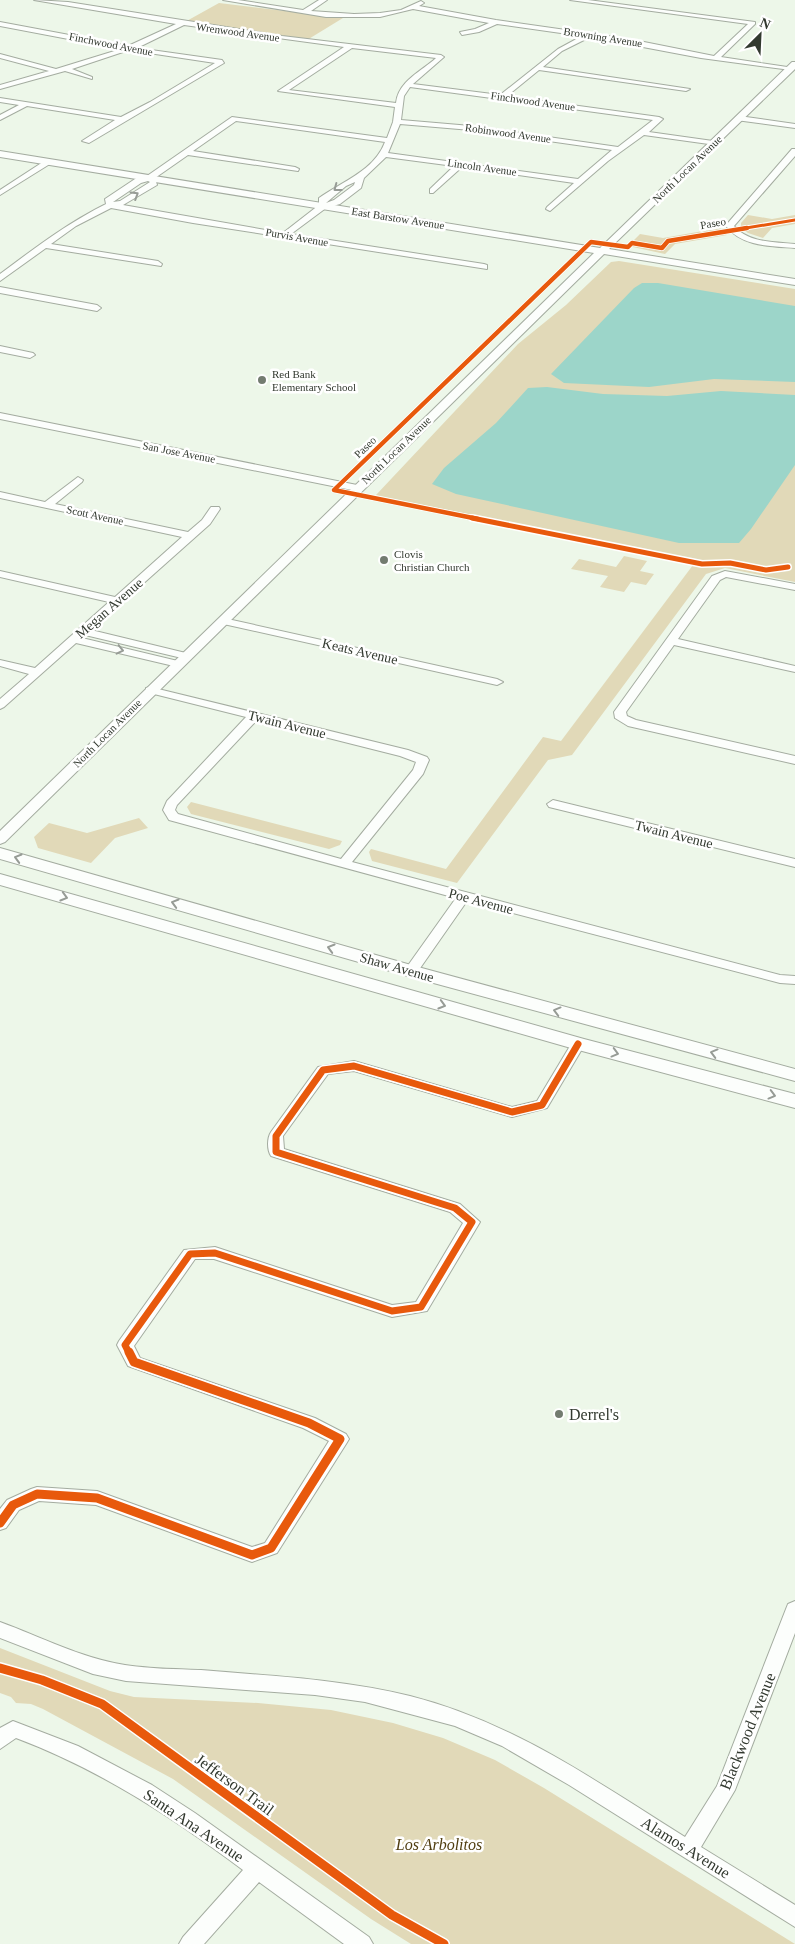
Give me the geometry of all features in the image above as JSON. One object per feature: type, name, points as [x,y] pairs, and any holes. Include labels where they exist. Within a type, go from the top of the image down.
[{"type":"main road","name":"Shaw Avenue","points":[[0,853],[411,971],[795,1076]]},
{"type":"main road","name":"Shaw Avenue","points":[[0,879],[578,1044],[795,1101]]},
{"type":"main road","points":[[200,937],[267,946],[387,977],[396,978],[411,971]]},
{"type":"street","name":"Wrenwood Avenue","points":[[37,0],[181,24],[349,47],[441,57],[408,85]]},
{"type":"street","points":[[226,0],[306,11],[369,16],[393,14],[414,8],[426,0]]},
{"type":"street","points":[[306,11],[324,0]]},
{"type":"street","points":[[573,0],[596,1],[753,23],[716,58]]},
{"type":"street","name":"Browning Avenue","points":[[414,8],[589,35],[716,58],[793,66]]},
{"type":"street","points":[[462,33],[477,31],[496,22]]},
{"type":"street","name":"Finchwood Avenue","points":[[0,24],[132,49],[222,62],[154,104],[122,119]]},
{"type":"street","points":[[0,87],[132,49],[181,24]]},
{"type":"street","points":[[502,97],[560,50],[589,35]]},
{"type":"street","points":[[349,47],[282,91],[398,105]]},
{"type":"street","points":[[0,56],[57,72]]},
{"type":"street","name":"North Locan Avenue","points":[[0,839],[357,488],[793,66]]},
{"type":"street","points":[[537,68],[686,89]]},
{"type":"street","points":[[66,69],[90,78]]},
{"type":"street","points":[[285,235],[323,206],[337,202],[358,186],[360,177],[384,155],[397,122],[400,96],[408,85]]},
{"type":"street","name":"Finchwood Avenue","points":[[408,85],[659,119],[644,133]]},
{"type":"street","points":[[0,100],[122,119]]},
{"type":"street","points":[[0,118],[24,105]]},
{"type":"street","points":[[741,117],[795,124]]},
{"type":"street","points":[[86,141],[122,119]]},
{"type":"street","points":[[0,278],[73,224],[110,205],[122,203],[154,183],[150,178],[189,153],[235,119],[365,139],[391,141]]},
{"type":"street","name":"Robinwood Avenue","points":[[397,122],[471,128],[618,149]]},
{"type":"street","points":[[550,208],[618,149],[644,133],[713,143]]},
{"type":"street","points":[[795,151],[732,220],[730,226],[732,230],[744,237],[795,246]]},
{"type":"street","points":[[189,153],[295,169]]},
{"type":"street","name":"East Barstow Avenue","points":[[0,154],[795,282]]},
{"type":"street","name":"Lincoln Avenue","points":[[384,155],[580,182]]},
{"type":"street","points":[[2,189],[48,162]]},
{"type":"street","points":[[433,191],[460,164]]},
{"type":"street","name":"Purvis Avenue","points":[[110,205],[193,222],[484,267]]},
{"type":"street","points":[[43,245],[158,264]]},
{"type":"street","points":[[0,290],[97,308]]},
{"type":"street","points":[[0,349],[30,356]]},
{"type":"street","name":"San Jose Avenue","points":[[0,416],[357,488]]},
{"type":"street","points":[[47,505],[78,480]]},
{"type":"street","name":"Scott Avenue","points":[[0,495],[190,536]]},
{"type":"street","name":"Megan Avenue","points":[[0,704],[209,520],[215,509]]},
{"type":"street","points":[[0,574],[117,601]]},
{"type":"street","points":[[795,587],[735,574],[725,574],[716,578],[620,712],[621,718],[632,723],[795,760]]},
{"type":"street","name":"Keats Avenue","points":[[222,620],[497,682]]},
{"type":"street","points":[[78,635],[182,660]]},
{"type":"street","points":[[671,641],[795,669]]},
{"type":"street","points":[[0,663],[36,672]]},
{"type":"street","name":"Twain Avenue","points":[[150,690],[404,753],[423,760],[419,771],[343,864]]},
{"type":"street","name":"Poe Avenue","points":[[254,716],[171,804],[170,814],[185,822],[343,864],[780,979],[795,980]]},
{"type":"street","name":"Twain Avenue","points":[[553,804],[795,863]]},
{"type":"street","points":[[411,971],[464,896]]},
{"type":"street","points":[[0,1523],[13,1505],[37,1494],[97,1498],[252,1555],[271,1548],[340,1439],[309,1423],[134,1362],[126,1345],[190,1254],[214,1253],[392,1311],[420,1307],[472,1222],[456,1208],[276,1152],[276,1136],[324,1070],[354,1066],[512,1112],[542,1104],[578,1044]]},
{"type":"street","name":"Blackwood Avenue","points":[[689,1849],[725,1790],[791,1633],[795,1609]]},
{"type":"street","name":"Alamos Avenue","points":[[0,1630],[93,1666],[126,1673],[315,1687],[365,1694],[412,1704],[459,1719],[509,1740],[576,1779],[795,1917]]},
{"type":"street","name":"Santa Ana Avenue","points":[[7,1734],[55,1743],[110,1771],[164,1802],[326,1921],[362,1944]]},
{"type":"street","points":[[190,1944],[257,1869]]},
{"type":"green space","points":[[219,3],[343,18],[307,40],[183,23]]},
{"type":"green space","points":[[748,215],[772,219],[795,215],[795,224],[772,228],[763,238],[748,233],[741,228],[741,223]]},
{"type":"green space","points":[[720,228],[727,235],[675,244],[665,254],[628,246],[640,234],[663,238]]},
{"type":"green space","points":[[619,261],[795,289],[795,582],[725,568],[706,574],[572,755],[548,760],[457,883],[372,861],[369,852],[371,849],[446,869],[543,737],[561,741],[696,561],[376,495],[518,344],[566,305],[611,262]]},
{"type":"green space","points":[[624,556],[647,561],[640,571],[654,574],[646,585],[631,582],[624,592],[600,587],[608,576],[571,569],[579,559],[616,567]]},
{"type":"green space","points":[[191,802],[342,841],[340,845],[329,849],[191,814],[187,807]]},
{"type":"green space","points":[[139,818],[148,828],[115,838],[91,863],[38,848],[34,837],[49,823],[87,833]]},
{"type":"green space","name":"Los Arbolitos","points":[[0,1648],[110,1691],[134,1697],[258,1703],[331,1710],[393,1723],[443,1738],[495,1760],[544,1788],[795,1944],[411,1944],[371,1919],[173,1779],[43,1709],[31,1704],[16,1703],[11,1697],[0,1693]]},
{"type":"water","points":[[642,283],[658,283],[795,306],[795,382],[714,379],[649,387],[564,383],[551,374],[634,288]]},
{"type":"water","points":[[547,387],[603,394],[667,396],[721,391],[795,395],[795,465],[751,529],[739,543],[679,543],[456,494],[432,484],[444,468],[496,423],[528,388]]},
{"type":"cycle path","name":"Paseo","points":[[788,567],[766,570],[730,563],[702,564],[334,490],[591,242],[628,247],[632,243],[662,248],[668,241],[795,220]]},
{"type":"cycle path","points":[[0,1523],[13,1505],[37,1494],[97,1498],[252,1555],[271,1548],[340,1439],[309,1423],[134,1362],[125,1345],[190,1254],[215,1253],[392,1311],[421,1307],[472,1222],[455,1208],[276,1152],[276,1136],[323,1070],[354,1066],[512,1112],[542,1105],[578,1044]]},
{"type":"cycle path","name":"Jefferson Trail","points":[[0,1668],[42,1680],[102,1704],[392,1915],[444,1944]]},
{"type":"place","name":"Red Bank Elementary School","points":[[262,380]]},
{"type":"place","name":"Clovis Christian Church","points":[[384,560]]},
{"type":"place","name":"Derrel's","points":[[559,1414]]}]
